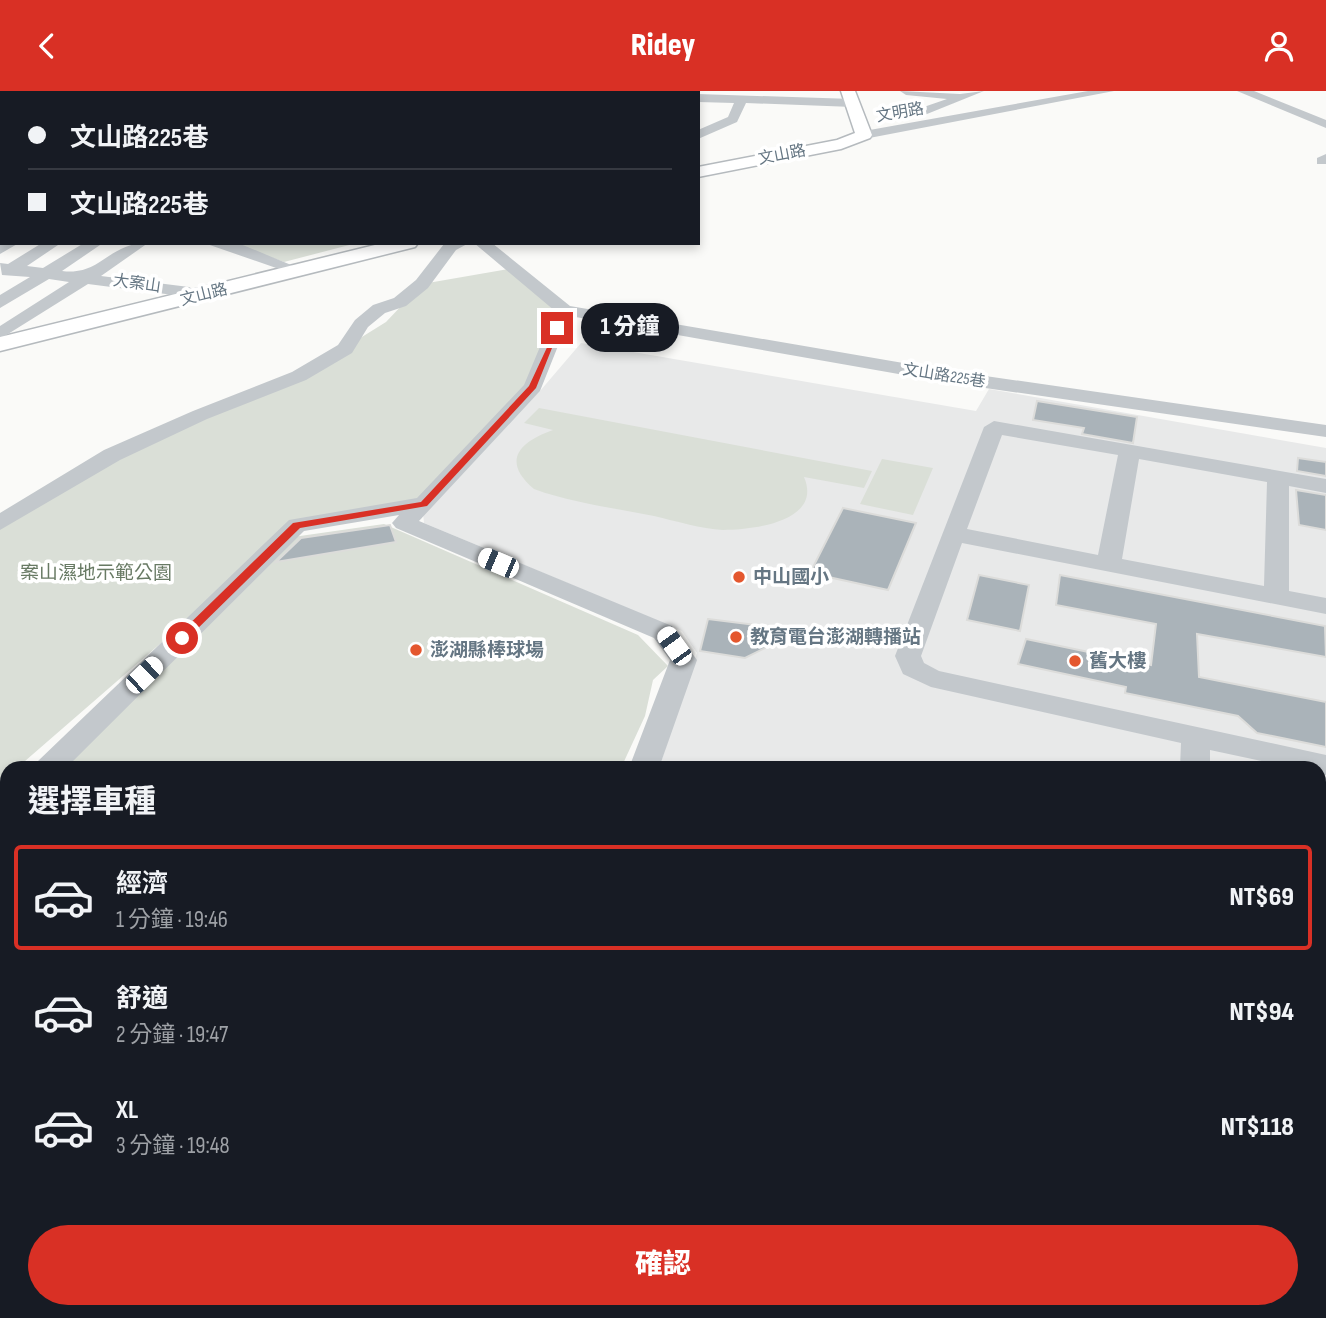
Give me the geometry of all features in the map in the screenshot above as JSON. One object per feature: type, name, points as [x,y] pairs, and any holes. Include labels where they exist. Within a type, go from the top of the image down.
[{"type":"main road","points":[[851,97],[864,135]]},
{"type":"main road","name":"文山路","points":[[700,170],[841,144],[864,135]]},
{"type":"main road","name":"文山路","points":[[0,335],[192,295],[288,267],[393,245]]},
{"type":"main road","name":"文山路","points":[[0,344],[394,245]]},
{"type":"street","points":[[906,91],[962,96],[1017,107]]},
{"type":"street","points":[[864,135],[978,91]]},
{"type":"street","name":"文明路","points":[[864,135],[1108,91]]},
{"type":"street","points":[[1242,91],[1326,124]]},
{"type":"street","points":[[700,98],[741,100],[851,97]]},
{"type":"street","points":[[700,134],[733,119],[741,100]]},
{"type":"street","points":[[4,271],[50,245]]},
{"type":"street","points":[[0,303],[92,245]]},
{"type":"street","name":"大案山","points":[[0,335],[137,245]]},
{"type":"street","points":[[228,245],[288,267]]},
{"type":"street","points":[[0,523],[112,455],[200,415],[299,376],[345,349],[361,324],[379,309],[400,302],[422,284],[450,247],[456,245]]},
{"type":"street","name":"文山路225巷","points":[[484,245],[564,310],[722,341],[1053,394],[1326,431]]},
{"type":"street","name":"大案山","points":[[4,271],[48,273],[192,295]]},
{"type":"street","points":[[564,310],[533,387],[404,523],[663,632],[684,660],[647,761]]},
{"type":"street","points":[[1307,761],[931,678],[913,669],[908,656],[993,427],[1326,486]]},
{"type":"street","points":[[1109,562],[1130,451]]},
{"type":"street","points":[[1276,596],[1278,477]]},
{"type":"street","points":[[55,761],[297,525],[424,504]]},
{"type":"street","points":[[954,534],[1326,606]]},
{"type":"street","points":[[1195,761],[1196,737]]},
{"type":"shaded area","points":[[581,343],[976,411],[989,389],[1326,448],[1326,761],[661,761],[697,653],[682,631],[424,523],[423,513],[540,391]]},
{"type":"green space","points":[[241,245],[349,245],[284,262],[239,246]]},
{"type":"green space","name":"案山濕地示範公園","points":[[514,268],[564,310],[533,387],[424,504],[297,525],[25,761],[0,761],[0,515],[94,466],[299,376],[386,322],[422,284]]},
{"type":"green space","points":[[539,408],[872,471],[864,488],[804,477],[807,492],[804,504],[795,513],[767,525],[723,530],[697,526],[578,502],[534,489],[518,470],[517,461],[518,454],[531,440],[553,430],[524,423]]},
{"type":"green space","points":[[882,459],[933,468],[913,515],[860,504]]},
{"type":"green space","name":"澎湖縣棒球場","points":[[384,524],[638,635],[668,666],[653,680],[645,716],[624,761],[66,761],[293,537]]},
{"type":"building","points":[[1037,401],[1137,417],[1133,443],[1082,434],[1084,428],[1033,420]]},
{"type":"building","points":[[1298,458],[1326,462],[1326,476],[1297,471]]},
{"type":"building","points":[[1296,490],[1326,495],[1326,530],[1299,525]]},
{"type":"building","points":[[843,508],[916,523],[888,590],[810,573]]},
{"type":"building","points":[[390,525],[396,542],[276,562],[301,538]]},
{"type":"building","points":[[979,575],[1029,585],[1020,631],[967,620]]},
{"type":"building","name":"舊大樓","points":[[1060,575],[1325,626],[1326,657],[1197,634],[1199,677],[1326,702],[1326,747],[1257,733],[1238,716],[1125,693],[1126,687],[1018,664],[1026,639],[1151,665],[1156,624],[1056,605]]},
{"type":"building","name":"教育電台澎湖轉播站","points":[[708,619],[772,627],[765,648],[745,658],[700,651]]},
{"type":"place","name":"中山國小","points":[[739,577]]},
{"type":"place","name":"教育電台澎湖轉播站","points":[[736,637]]},
{"type":"place","name":"澎湖縣棒球場","points":[[416,650]]},
{"type":"place","name":"舊大樓","points":[[1075,661]]},
{"type":"route","points":[[182,638],[297,525],[424,504],[533,387],[557,328]]}]
